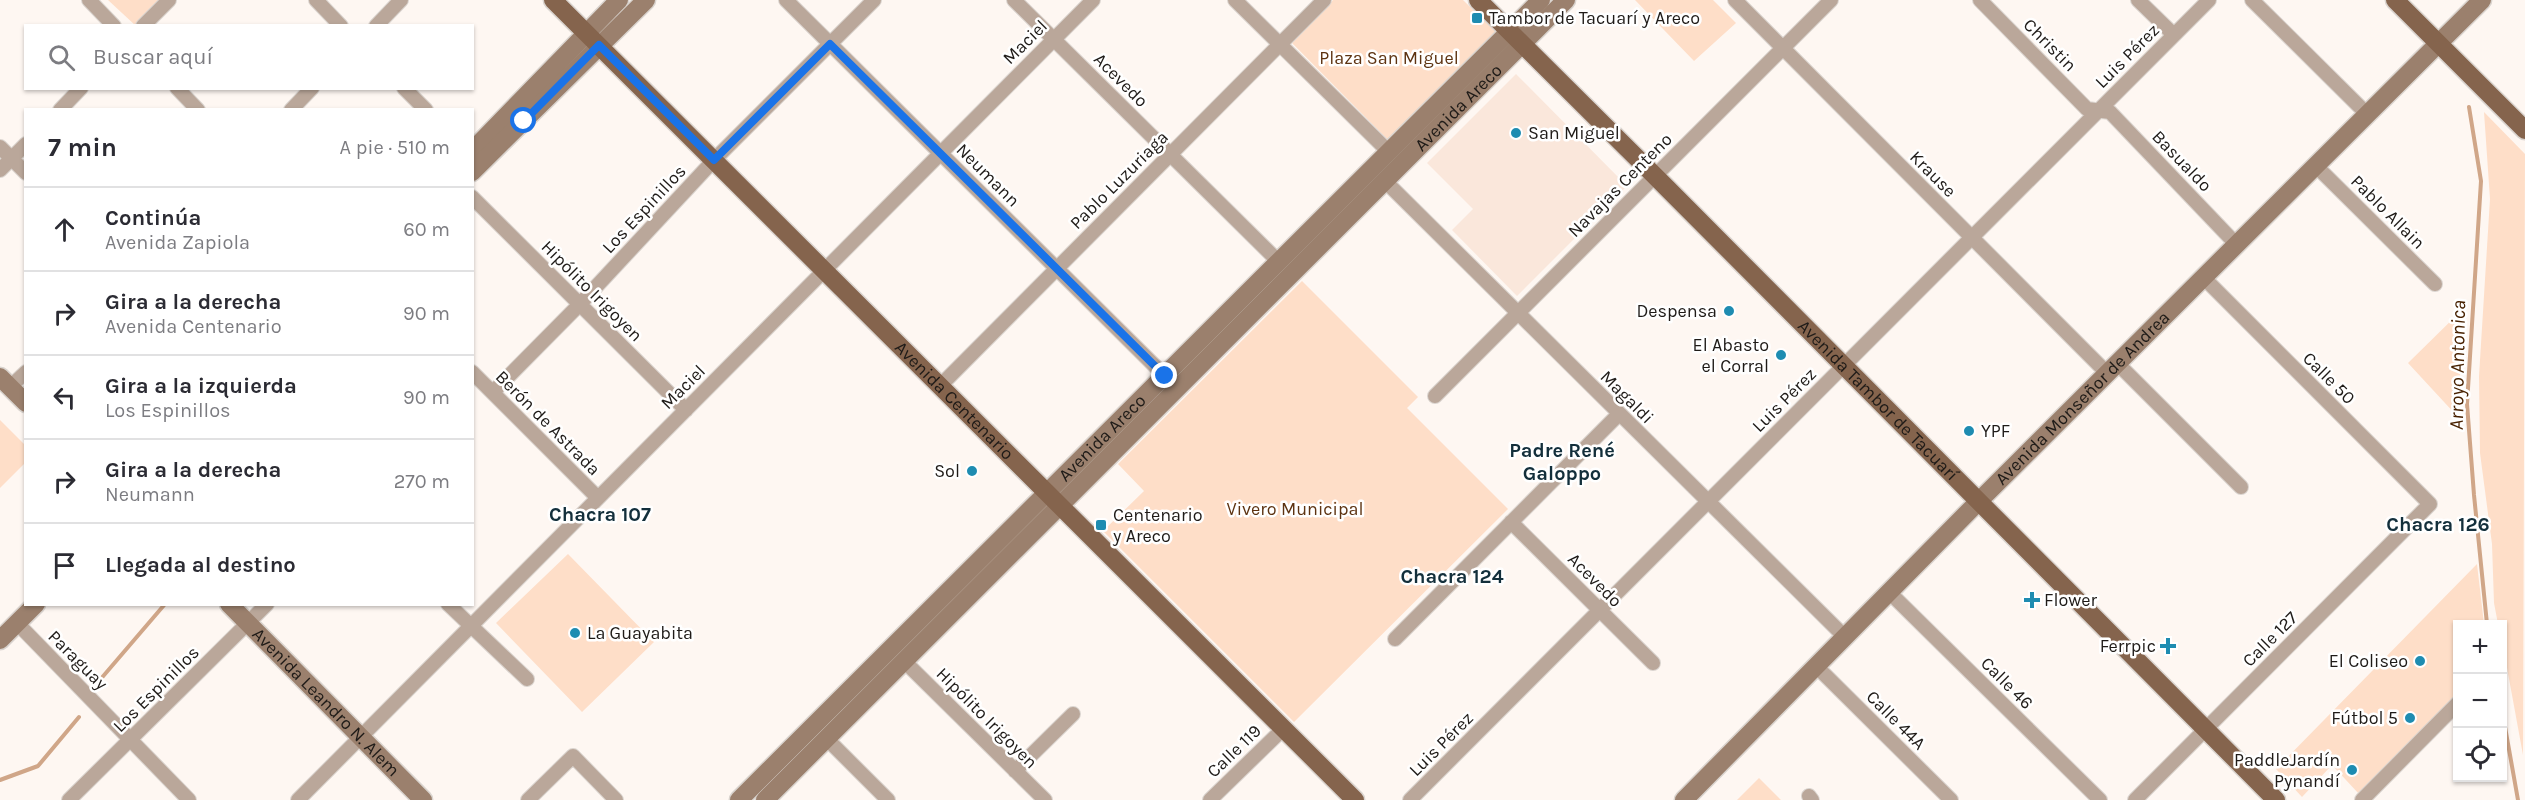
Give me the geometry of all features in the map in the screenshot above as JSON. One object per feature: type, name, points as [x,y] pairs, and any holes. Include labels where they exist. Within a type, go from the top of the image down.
[{"type":"main road","name":"Avenida Centenario","points":[[553,0],[1355,800]]},
{"type":"main road","points":[[474,170],[592,39],[619,0]]},
{"type":"main road","points":[[474,149],[592,39],[646,0]]},
{"type":"main road","name":"Avenida Tambor de Tacuarí","points":[[1478,0],[2276,800]]},
{"type":"main road","name":"Avenida Areco","points":[[739,800],[1385,181],[1516,38],[1541,0]]},
{"type":"main road","name":"Avenida Areco","points":[[765,800],[904,661],[1165,376],[1389,152],[1516,38],[1566,0]]},
{"type":"main road","points":[[2396,0],[2525,130]]},
{"type":"main road","name":"Avenida Monseñor de Andrea","points":[[1684,800],[1978,501],[2482,0]]},
{"type":"main road","points":[[5,382],[24,401]]},
{"type":"main road","points":[[0,640],[8,623],[24,600]]},
{"type":"main road","points":[[8,623],[33,606]]},
{"type":"main road","name":"Avenida Leandro N. Alem","points":[[231,606],[423,800]]},
{"type":"street","points":[[89,0],[112,24]]},
{"type":"street","points":[[145,24],[169,0]]},
{"type":"street","points":[[316,0],[339,24]]},
{"type":"street","points":[[378,24],[401,0]]},
{"type":"street","name":"Neumann","points":[[786,0],[1165,376]]},
{"type":"street","name":"Los Espinillos","points":[[493,392],[580,304],[714,160],[873,0]]},
{"type":"street","name":"Acevedo","points":[[1014,0],[1279,262]]},
{"type":"street","name":"Maciel","points":[[298,800],[1093,0]]},
{"type":"street","points":[[1235,0],[1389,152]]},
{"type":"street","name":"Pablo Luzuriaga","points":[[940,386],[1324,0]]},
{"type":"street","name":"Krause","points":[[1735,0],[1972,237],[2241,487]]},
{"type":"street","name":"Navajas Centeno","points":[[1435,396],[1831,0]]},
{"type":"street","name":"Christin","points":[[1980,0],[2087,109],[2098,111]]},
{"type":"street","points":[[2138,0],[2174,35]]},
{"type":"street","name":"Luis Pérez","points":[[1410,800],[2209,0]]},
{"type":"street","points":[[2252,0],[2367,114]]},
{"type":"street","points":[[62,108],[79,90]]},
{"type":"street","points":[[179,90],[196,108]]},
{"type":"street","points":[[293,108],[310,90]]},
{"type":"street","points":[[406,90],[424,108]]},
{"type":"street","name":"Basualdo","points":[[2098,111],[2110,112],[2236,244]]},
{"type":"street","points":[[0,170],[24,146]]},
{"type":"street","points":[[0,147],[24,171]]},
{"type":"street","name":"Pablo Allain","points":[[2315,165],[2435,284]]},
{"type":"street","name":"Magaldi","points":[[1385,181],[1845,637]]},
{"type":"street","name":"Hipólito Irigoyen","points":[[474,199],[686,410]]},
{"type":"street","name":"Calle 50","points":[[2203,277],[2430,504]]},
{"type":"street","points":[[5,382],[24,373]]},
{"type":"street","name":"Berón de Astrada","points":[[474,374],[598,498]]},
{"type":"street","points":[[1395,639],[1619,414]]},
{"type":"street","name":"Calle 127","points":[[2135,800],[2430,504]]},
{"type":"street","name":"Acevedo","points":[[1511,522],[1653,663]]},
{"type":"street","name":"Calle 46","points":[[1889,592],[2100,800]]},
{"type":"street","name":"Los Espinillos","points":[[69,800],[265,606]]},
{"type":"street","points":[[450,606],[527,679]]},
{"type":"street","name":"Paraguay","points":[[8,623],[131,739],[189,800]]},
{"type":"street","name":"Hipólito Irigoyen","points":[[904,661],[1045,800]]},
{"type":"street","name":"Calle 44A","points":[[1816,666],[1951,800]]},
{"type":"street","points":[[2362,800],[2453,708]]},
{"type":"street","points":[[1015,771],[1072,714]]},
{"type":"street","name":"Calle 119","points":[[1210,800],[1283,729]]},
{"type":"street","points":[[826,738],[888,800]]},
{"type":"street","points":[[528,800],[573,756],[616,800]]},
{"type":"shaded area","points":[[1516,74],[1627,186],[1517,296],[1452,230],[1473,209],[1427,163]]},
{"type":"green space","points":[[108,0],[161,0],[138,24],[134,24]]},
{"type":"green space","name":"Plaza San Miguel","points":[[1333,0],[1463,0],[1497,33],[1388,140],[1292,43]]},
{"type":"green space","points":[[1635,0],[1713,0],[1736,23],[1694,61]]},
{"type":"green space","points":[[2484,112],[2525,154],[2523,755],[2507,668],[2507,620],[2497,620],[2494,603],[2492,544],[2480,453],[2479,376],[2490,199]]},
{"type":"green space","name":"Vivero Municipal","points":[[1302,281],[1418,397],[1407,408],[1508,509],[1294,722],[1103,531],[1144,491],[1118,464]]},
{"type":"green space","points":[[2465,307],[2457,416],[2408,363]]},
{"type":"green space","points":[[0,420],[24,444],[24,464],[0,488]]},
{"type":"green space","name":"La Guayabita","points":[[568,554],[654,642],[582,712],[496,623]]},
{"type":"green space","name":"El Coliseo","points":[[2477,564],[2484,620],[2453,620],[2453,701],[2359,794],[2332,765],[2302,797],[2276,769]]},
{"type":"green space","points":[[1759,778],[1781,800],[1737,800]]},
{"type":"waterway","name":"Arroyo Antonica","points":[[2469,107],[2481,181],[2467,404],[2487,620]]},
{"type":"waterway","points":[[99,681],[163,606]]},
{"type":"waterway","points":[[0,780],[38,766],[79,717]]},
{"type":"waterway","name":"Arroyo Antonica","points":[[2505,728],[2518,800]]},
{"type":"place","name":"Tambor de Tacuarí y Areco","points":[[1477,18]]},
{"type":"place","name":"San Miguel","points":[[1516,133]]},
{"type":"place","name":"Despensa","points":[[1729,311]]},
{"type":"place","name":"El Abasto el Corral","points":[[1781,355]]},
{"type":"place","name":"YPF","points":[[1969,431]]},
{"type":"place","name":"Sol","points":[[972,471]]},
{"type":"place","name":"Centenario y Areco","points":[[1101,525]]},
{"type":"place","name":"Flower","points":[[2032,600]]},
{"type":"place","name":"La Guayabita","points":[[575,633]]},
{"type":"place","name":"Ferrpic","points":[[2168,646]]},
{"type":"place","name":"El Coliseo","points":[[2420,661]]},
{"type":"place","name":"Fútbol 5","points":[[2410,718]]},
{"type":"place","name":"PaddleJardín Pynandí","points":[[2352,770]]},
{"type":"district","name":"Padre René Galoppo","points":[[1562,462]]},
{"type":"district","name":"Chacra 107","points":[[600,514]]},
{"type":"district","name":"Chacra 126","points":[[2438,524]]},
{"type":"district","name":"Chacra 124","points":[[1452,576]]},
{"type":"route","points":[[524,121],[599,45],[714,160],[830,44],[1165,376]]}]
